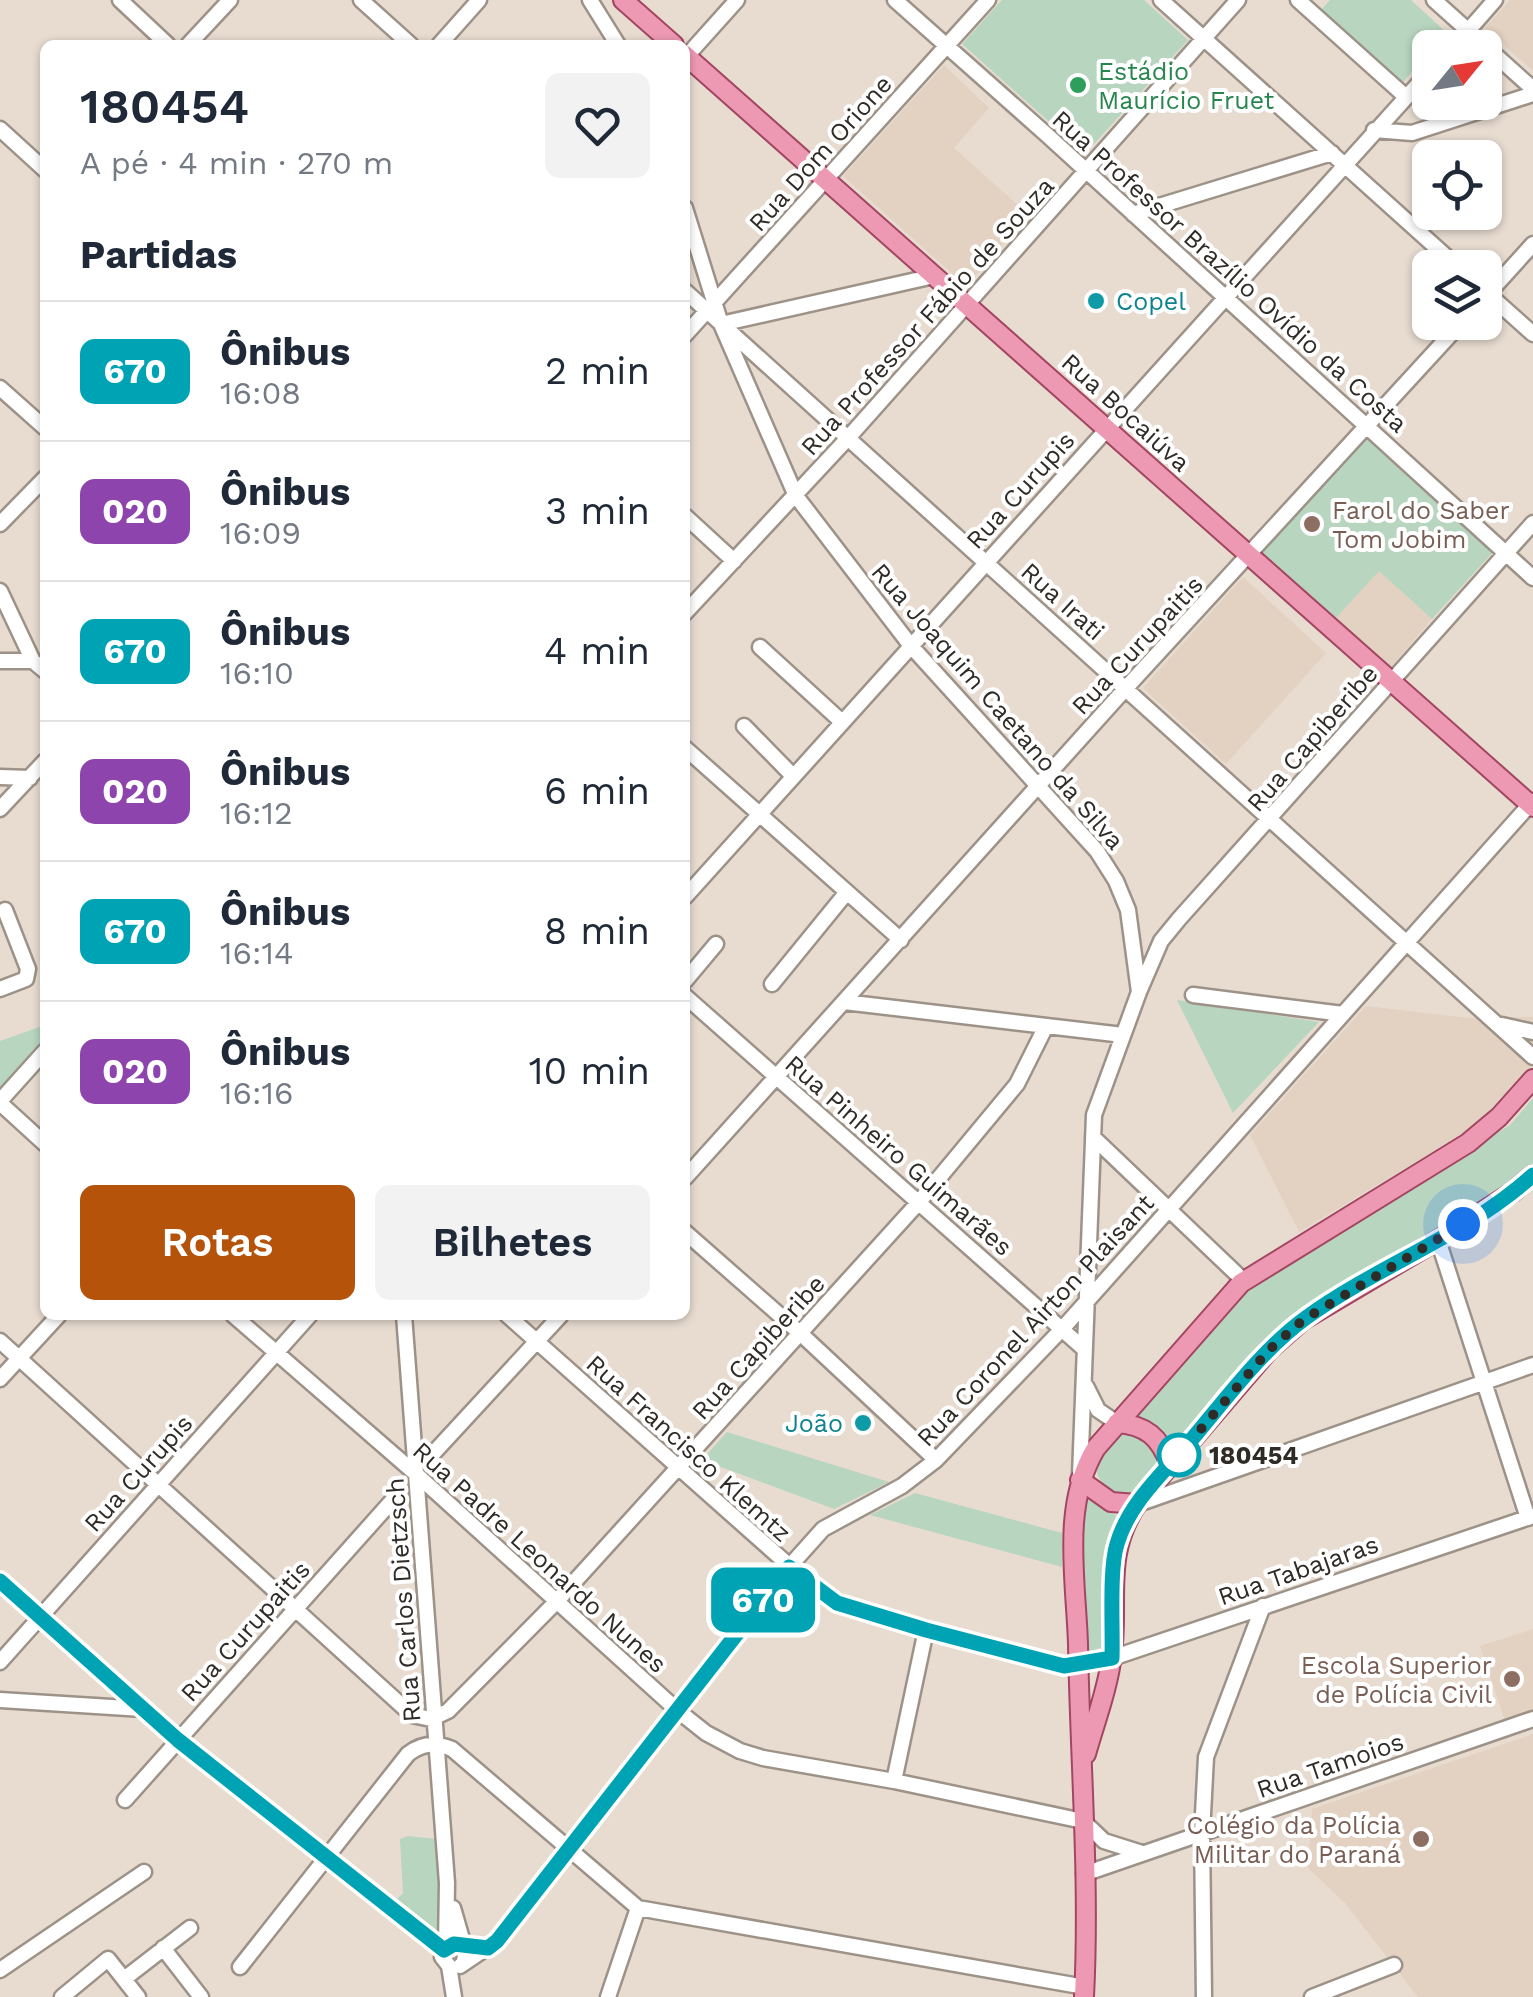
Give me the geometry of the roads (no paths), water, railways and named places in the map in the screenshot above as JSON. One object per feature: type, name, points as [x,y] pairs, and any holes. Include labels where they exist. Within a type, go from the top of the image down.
[{"type":"main road","name":"Rua Bocaiúva","points":[[624,0],[668,40]]},
{"type":"main road","name":"Rua Bocaiúva","points":[[690,60],[1532,804]]},
{"type":"main road","points":[[1084,1992],[1074,1521],[1080,1480],[1096,1448],[1244,1281],[1468,1143],[1500,1117],[1533,1079]]},
{"type":"main road","points":[[1081,1770],[1112,1658],[1114,1555],[1125,1522],[1137,1504],[1285,1335],[1310,1314],[1438,1240],[1533,1175]]},
{"type":"main road","points":[[1117,1423],[1138,1425],[1150,1431],[1170,1465]]},
{"type":"main road","points":[[1080,1480],[1111,1502],[1137,1504]]},
{"type":"street","points":[[120,0],[163,40]]},
{"type":"street","points":[[193,40],[230,0]]},
{"type":"street","points":[[362,0],[406,40]]},
{"type":"street","points":[[443,40],[479,0]]},
{"type":"street","points":[[590,0],[615,40]]},
{"type":"street","points":[[690,47],[737,0]]},
{"type":"street","name":"Rua Professor Brazílio Ovídio da Costa","points":[[894,0],[948,44],[1533,578]]},
{"type":"street","name":"Rua Dom Orione","points":[[690,330],[988,0]]},
{"type":"street","points":[[1161,0],[1439,250]]},
{"type":"street","name":"Rua Professor Fábio de Souza","points":[[690,609],[796,496],[1238,0]]},
{"type":"street","points":[[1298,0],[1405,96]]},
{"type":"street","points":[[1434,0],[1467,30],[1495,0]]},
{"type":"street","points":[[1374,130],[1412,133],[1533,92],[1502,63]]},
{"type":"street","name":"Rua Curupis","points":[[690,891],[1225,298],[1338,159],[1374,130],[1412,89]]},
{"type":"street","points":[[0,129],[40,165]]},
{"type":"street","points":[[1133,214],[1338,159]]},
{"type":"street","points":[[690,227],[711,307]]},
{"type":"street","points":[[1502,277],[1533,244]]},
{"type":"street","points":[[721,324],[934,276]]},
{"type":"street","name":"Rua Irati","points":[[690,294],[711,307],[721,324],[1533,1057]]},
{"type":"street","points":[[1502,308],[1533,334]]},
{"type":"street","name":"Rua Joaquim Caetano da Silva","points":[[721,324],[796,496],[911,646],[1097,851],[1116,880],[1128,910],[1139,992],[1094,1115],[1080,1480]]},
{"type":"street","name":"Rua Curupaitis","points":[[690,1173],[1446,340]]},
{"type":"street","points":[[0,388],[40,424]]},
{"type":"street","points":[[0,524],[40,483]]},
{"type":"street","points":[[690,521],[734,561]]},
{"type":"street","name":"Rua Capiberibe","points":[[1139,992],[1162,941],[1533,523]]},
{"type":"street","points":[[0,591],[39,666]]},
{"type":"street","points":[[760,647],[842,722]]},
{"type":"street","points":[[0,661],[39,666]]},
{"type":"street","points":[[744,726],[794,776]]},
{"type":"street","points":[[690,753],[901,940]]},
{"type":"street","points":[[0,808],[40,767]]},
{"type":"street","points":[[0,777],[30,778]]},
{"type":"street","name":"Rua Coronel Airton Plaisant","points":[[457,1965],[497,1941],[789,1567],[823,1529],[902,1486],[936,1460],[1063,1328],[1532,804]]},
{"type":"street","points":[[772,984],[847,892]]},
{"type":"street","points":[[0,990],[26,979],[28,969],[5,910]]},
{"type":"street","points":[[690,975],[716,944]]},
{"type":"street","points":[[1193,995],[1343,1014]]},
{"type":"street","name":"Rua Pinheiro Guimarães","points":[[690,1000],[1084,1348]]},
{"type":"street","points":[[844,1002],[1123,1035]]},
{"type":"street","name":"Rua Irati","points":[[1501,1025],[1533,1032]]},
{"type":"street","name":"Rua Capiberibe","points":[[434,1719],[448,1711],[556,1602],[919,1202],[1017,1084],[1046,1026]]},
{"type":"street","points":[[40,1057],[0,1102],[40,1139]]},
{"type":"street","points":[[1093,1137],[1244,1281]]},
{"type":"street","points":[[690,1236],[800,1332],[936,1460]]},
{"type":"street","points":[[1438,1240],[1482,1383],[1530,1517]]},
{"type":"street","points":[[0,1379],[54,1320]]},
{"type":"street","name":"Rua Padre Leonardo Nunes","points":[[239,1320],[706,1733],[740,1751],[1083,1821]]},
{"type":"street","name":"Rua Curupis","points":[[0,1662],[306,1320]]},
{"type":"street","name":"Rua Carlos Dietzsch","points":[[404,1320],[451,1948],[442,1957],[457,1965],[457,1997]]},
{"type":"street","name":"Rua Francisco Klemtz","points":[[513,1320],[789,1567],[837,1603],[1064,1666],[1078,1665]]},
{"type":"street","points":[[430,1458],[557,1320]]},
{"type":"street","points":[[0,1340],[412,1716],[434,1719]]},
{"type":"street","points":[[1137,1504],[1533,1365]]},
{"type":"street","points":[[1084,1380],[1098,1410],[1117,1423]]},
{"type":"street","points":[[1170,1465],[1182,1479],[1200,1479]]},
{"type":"street","name":"Rua Curupaitis","points":[[125,1800],[399,1493]]},
{"type":"street","name":"Rua Tabajaras","points":[[1078,1665],[1112,1658],[1530,1517]]},
{"type":"street","points":[[0,1581],[178,1740],[416,1928],[451,1948],[488,1948]]},
{"type":"street","points":[[1204,1997],[1202,1833],[1206,1757],[1262,1606]]},
{"type":"street","points":[[894,1781],[926,1630]]},
{"type":"street","points":[[0,1700],[143,1709]]},
{"type":"street","name":"Rua Tamoios","points":[[1084,1874],[1533,1720]]},
{"type":"street","points":[[240,1967],[408,1754],[424,1745],[436,1744],[452,1749],[638,1908],[1084,1992]]},
{"type":"street","points":[[1083,1821],[1104,1841],[1142,1853]]},
{"type":"street","points":[[0,1970],[144,1872]]},
{"type":"street","name":"Rua Carlos Dietzsch","points":[[447,1882],[446,1916],[451,1948]]},
{"type":"street","points":[[608,1997],[638,1908]]},
{"type":"street","points":[[416,1928],[434,1925],[446,1916]]},
{"type":"street","points":[[124,1979],[190,1928]]},
{"type":"street","points":[[163,1948],[201,1997]]},
{"type":"street","points":[[62,1997],[108,1959],[138,1997]]},
{"type":"street","points":[[1312,1997],[1394,1965]]},
{"type":"place","name":"Estádio Maurício Fruet","points":[[1078,85]]},
{"type":"place","name":"Copel","points":[[1096,301]]},
{"type":"place","name":"Farol do Saber Tom Jobim","points":[[1312,524]]},
{"type":"place","name":"João","points":[[863,1423]]},
{"type":"place","name":"180454","points":[[1179,1455]]},
{"type":"place","name":"Escola Superior de Polícia Civil","points":[[1512,1679]]},
{"type":"place","name":"Colégio da Polícia Militar do Paraná","points":[[1421,1839]]}]
